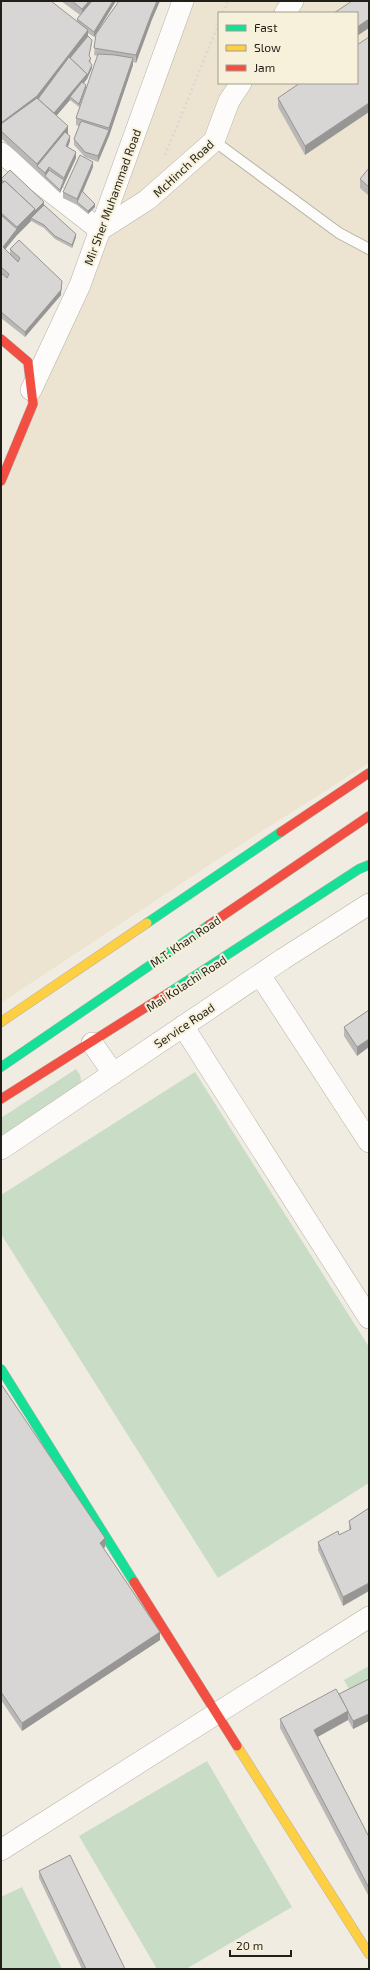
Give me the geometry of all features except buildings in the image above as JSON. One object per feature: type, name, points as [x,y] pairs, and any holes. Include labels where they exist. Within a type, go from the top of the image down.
[{"type":"main road","points":[[1,339],[28,362],[33,404],[1,481]]},
{"type":"main road","points":[[1,1022],[369,773]]},
{"type":"main road","name":"M.T. Khan Road","points":[[1,1067],[129,978],[369,816]]},
{"type":"main road","name":"Mai Kolachi Road","points":[[1,1099],[92,1044],[359,869],[369,865]]},
{"type":"main road","points":[[1,1369],[216,1714],[369,1954]]},
{"type":"street","name":"Mir Sher Muhammad Road","points":[[31,390],[80,285],[183,1]]},
{"type":"street","points":[[286,12],[293,1]]},
{"type":"street","name":"McHinch Road","points":[[100,230],[147,200],[214,141],[229,101],[240,84]]},
{"type":"street","points":[[1,152],[100,230]]},
{"type":"street","name":"Service Road","points":[[1,1149],[183,1026],[369,904]]},
{"type":"street","points":[[260,975],[369,1142]]},
{"type":"street","points":[[183,1026],[369,1318]]},
{"type":"street","points":[[92,1044],[113,1073]]},
{"type":"street","points":[[1,1850],[369,1617]]},
{"type":"lane","points":[[214,141],[340,233],[369,249]]},
{"type":"path","points":[[223,12],[228,1]]},
{"type":"path","points":[[165,156],[218,25]]},
{"type":"shaded area","points":[[183,1],[369,1],[369,763],[226,854],[1,1003],[1,481]]},
{"type":"green space","points":[[76,1069],[80,1075],[82,1085],[1,1137],[1,1118]]},
{"type":"green space","points":[[195,1072],[369,1347],[369,1483],[218,1578],[1,1234],[1,1195]]},
{"type":"green space","points":[[369,1666],[369,1687],[352,1695],[344,1680]]},
{"type":"green space","points":[[207,1761],[292,1907],[186,1969],[157,1969],[79,1836]]},
{"type":"green space","points":[[22,1887],[62,1969],[1,1969],[1,1897]]},
{"type":"traffic: fast","points":[[147,923],[281,832]]},
{"type":"traffic: fast","points":[[170,992],[359,869],[369,865]]},
{"type":"traffic: fast","points":[[1,1067],[209,925]]},
{"type":"traffic: fast","points":[[1,1369],[134,1582]]},
{"type":"traffic: slow","points":[[1,1022],[147,923]]},
{"type":"traffic: slow","points":[[237,1746],[369,1954]]},
{"type":"traffic: jam","points":[[1,339],[28,362],[33,404],[1,481]]},
{"type":"traffic: jam","points":[[281,832],[369,773]]},
{"type":"traffic: jam","points":[[209,925],[369,816]]},
{"type":"traffic: jam","points":[[1,1099],[170,992]]},
{"type":"traffic: jam","points":[[134,1582],[237,1746]]}]
